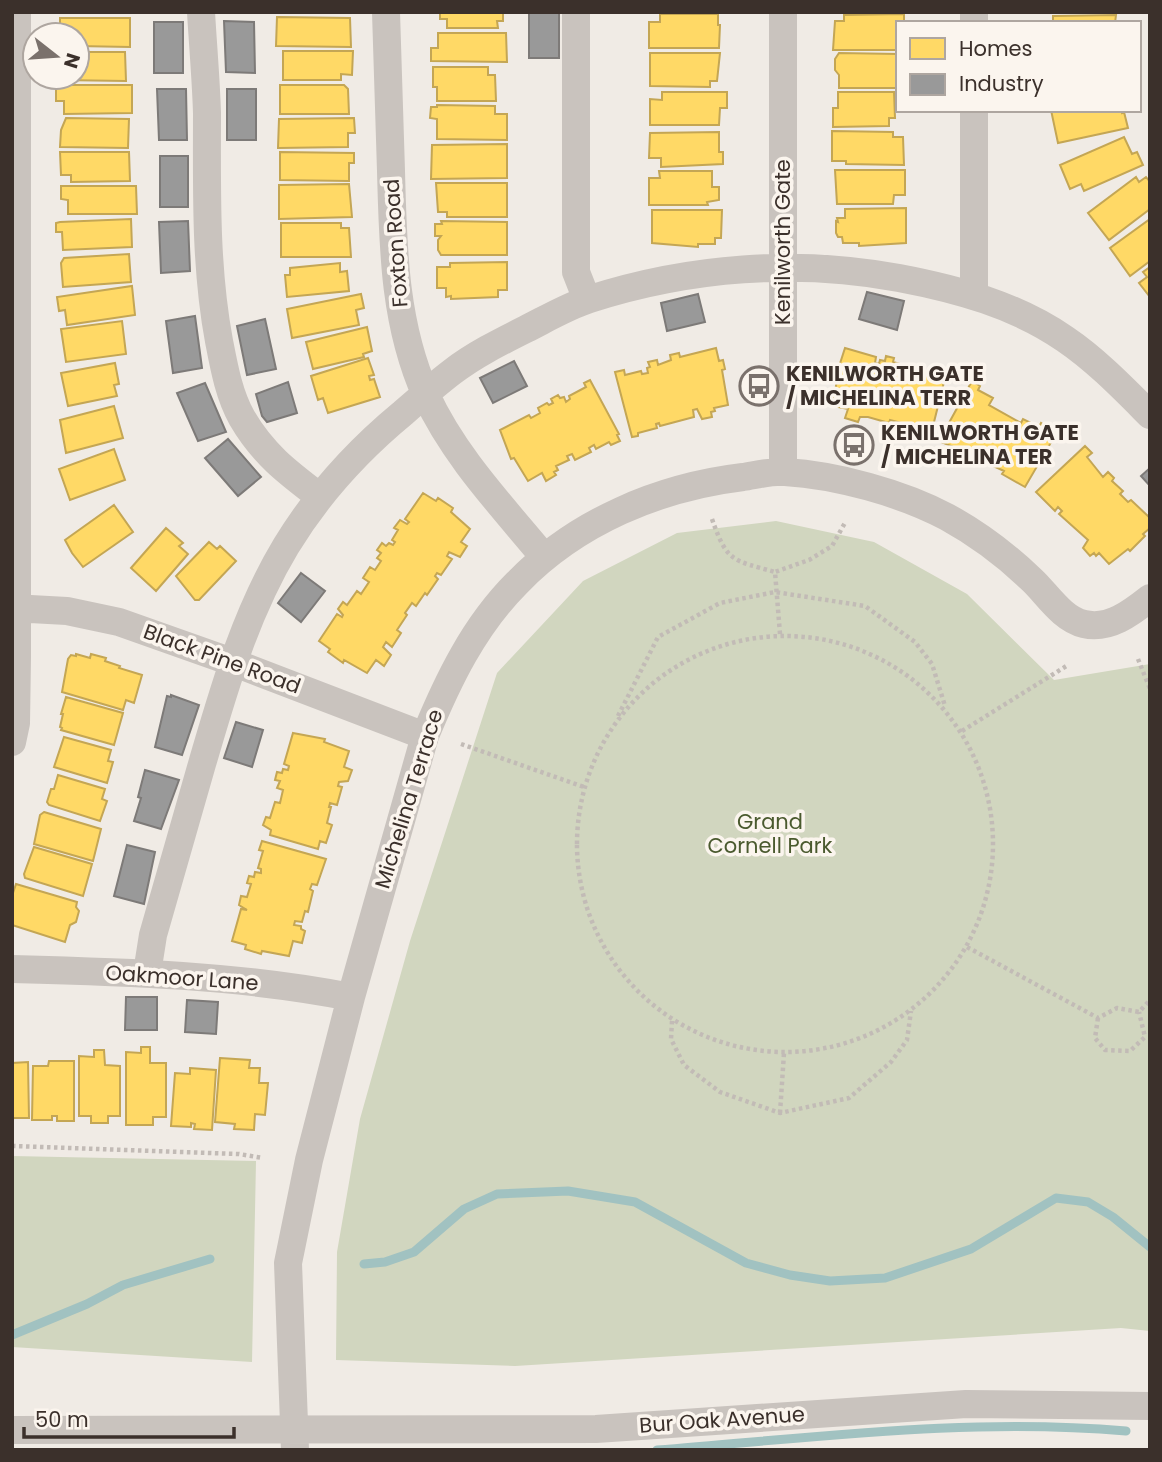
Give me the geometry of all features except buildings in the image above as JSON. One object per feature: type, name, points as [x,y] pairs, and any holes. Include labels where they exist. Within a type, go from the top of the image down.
[{"type":"street","points":[[12,742],[16,710],[14,608],[17,12]]},
{"type":"street","points":[[201,12],[206,99],[208,246],[213,309],[225,371],[240,414],[254,437],[283,469],[320,497]]},
{"type":"street","name":"Foxton Road","points":[[386,12],[392,240],[399,313],[425,394],[443,426],[477,477],[544,557]]},
{"type":"street","points":[[576,12],[576,272],[587,300]]},
{"type":"street","name":"Kenilworth Gate","points":[[783,12],[783,472]]},
{"type":"street","points":[[974,112],[974,295]]},
{"type":"street","points":[[147,973],[153,935],[232,662],[265,585],[287,544],[320,497],[372,440],[453,371],[500,342],[587,300],[702,273],[783,267],[871,273],[974,295],[1035,322],[1063,338],[1093,362],[1150,415]]},
{"type":"street","name":"Michelina Terrace","points":[[295,1440],[288,1264],[309,1160],[351,997],[425,736],[442,695],[477,632],[516,583],[544,557],[617,512],[643,501],[698,484],[783,472],[867,486],[915,502],[946,517],[1005,557],[1081,624],[1110,624],[1134,611],[1150,598]]},
{"type":"street","name":"Black Pine Road","points":[[14,608],[95,616],[163,637],[425,736]]},
{"type":"street","name":"Oakmoor Lane","points":[[12,969],[147,973],[298,986],[351,997]]},
{"type":"street","name":"Bur Oak Avenue","points":[[12,1430],[295,1440],[596,1439],[965,1404],[1150,1406]]},
{"type":"path","points":[[712,519],[722,547],[739,562],[775,572],[809,561],[832,546],[846,521]]},
{"type":"path","points":[[775,572],[780,634]]},
{"type":"path","points":[[617,720],[662,675],[673,669],[718,646],[780,634],[827,638],[872,653],[912,677],[946,709],[962,732],[985,783],[994,839],[988,895],[967,947],[942,982],[911,1010],[851,1042],[784,1053],[726,1045],[673,1021],[623,976],[590,918],[576,853],[584,787],[597,752],[617,720],[657,637],[720,603],[775,592],[865,607],[915,642],[932,664],[946,709]]},
{"type":"path","points":[[1138,659],[1150,689]]},
{"type":"path","points":[[962,732],[1068,665]]},
{"type":"path","points":[[461,744],[584,787]]},
{"type":"path","points":[[967,947],[1098,1018]]},
{"type":"path","points":[[1139,1012],[1150,1000]]},
{"type":"path","points":[[1098,1018],[1117,1008],[1139,1012]]},
{"type":"path","points":[[673,1021],[671,1038],[684,1065],[720,1092],[779,1113],[849,1098],[891,1062],[907,1040],[911,1010]]},
{"type":"path","points":[[1139,1012],[1145,1037],[1150,1042]]},
{"type":"path","points":[[1098,1018],[1095,1038],[1105,1050],[1130,1051],[1145,1037]]},
{"type":"path","points":[[779,1113],[784,1053]]},
{"type":"path","points":[[12,1146],[239,1154],[263,1158]]},
{"type":"green space","name":"Grand Cornell Park","points":[[776,521],[874,542],[967,594],[1054,680],[1150,664],[1150,1331],[1121,1328],[515,1366],[336,1360],[337,1252],[360,1119],[410,941],[497,673],[583,581],[677,533]]},
{"type":"green space","points":[[12,1156],[256,1161],[252,1362],[12,1347]]},
{"type":"waterway","points":[[364,1264],[385,1262],[414,1252],[464,1209],[497,1194],[568,1191],[635,1202],[746,1263],[790,1275],[830,1281],[885,1278],[971,1249],[1056,1198],[1088,1202],[1113,1217],[1150,1247]]},
{"type":"waterway","points":[[12,1335],[87,1304],[123,1285],[210,1259]]},
{"type":"waterway","points":[[657,1450],[950,1428],[1009,1426],[1126,1431]]},
{"type":"place","name":"KENILWORTH GATE / MICHELINA TERR","points":[[759,386]]},
{"type":"place","name":"KENILWORTH GATE / MICHELINA TER","points":[[854,445]]}]
